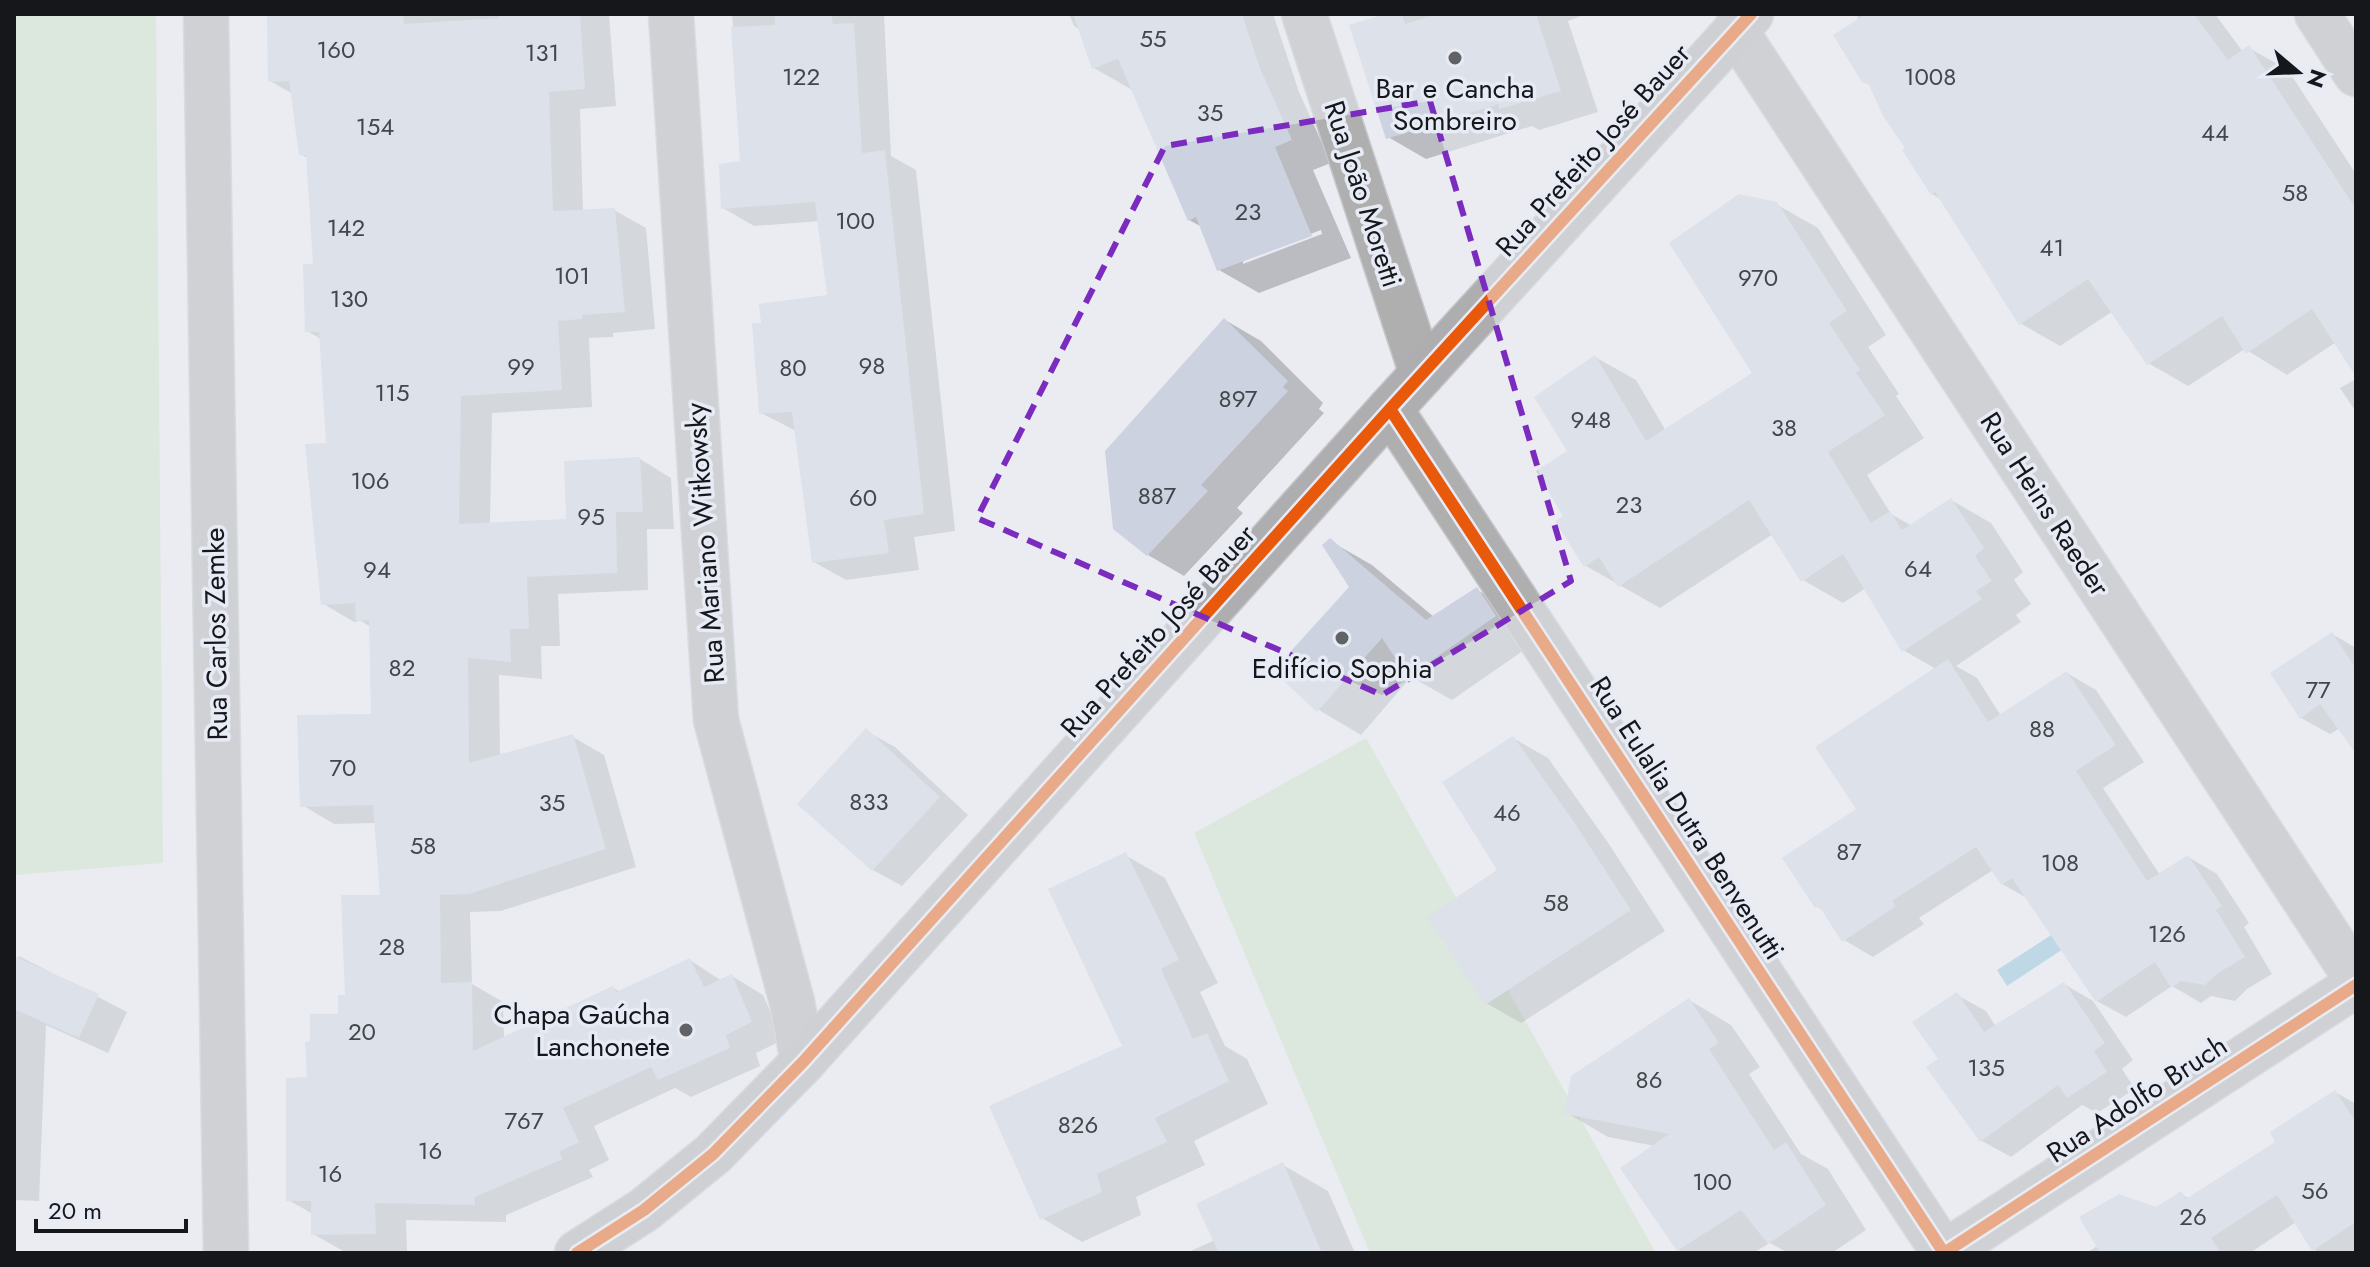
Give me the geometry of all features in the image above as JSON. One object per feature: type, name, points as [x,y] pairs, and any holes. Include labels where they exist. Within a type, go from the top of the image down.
[{"type":"street","name":"Rua Carlos Zemke","points":[[206,14],[226,1253]]},
{"type":"street","name":"Rua Mariano Witkowsky","points":[[671,14],[716,720],[792,1002],[803,1062]]},
{"type":"street","name":"Rua João Moretti","points":[[1304,14],[1422,374]]},
{"type":"street","points":[[2317,14],[2356,74]]},
{"type":"street","name":"Rua Prefeito José Bauer","points":[[577,1253],[644,1210],[713,1154],[803,1062],[1743,22]]},
{"type":"street","name":"Rua Heins Raeder","points":[[1743,22],[2356,978]]},
{"type":"street","name":"Rua Eulalia Dutra Benvenutti","points":[[1390,409],[1944,1253]]},
{"type":"street","name":"Rua Adolfo Bruch","points":[[1944,1253],[2356,985]]},
{"type":"highlighted area","points":[[1430,101],[1571,581],[1382,695],[977,518],[1165,146]]},
{"type":"green space","points":[[14,14],[156,14],[163,863],[14,875]]},
{"type":"green space","points":[[1366,738],[1656,1253],[1370,1253],[1194,833]]},
{"type":"water","points":[[2059,930],[2069,945],[2007,986],[1997,970]]},
{"type":"building","points":[[267,14],[403,14],[404,24],[499,18],[499,14],[580,14],[585,89],[549,92],[553,211],[615,208],[625,312],[582,315],[582,319],[558,321],[562,390],[461,396],[459,524],[566,519],[564,461],[640,457],[643,512],[616,512],[617,573],[527,577],[529,629],[510,629],[511,662],[468,658],[469,763],[573,734],[606,849],[469,894],[440,895],[441,983],[472,982],[473,1051],[613,986],[616,992],[690,958],[704,987],[732,974],[752,1022],[726,1035],[730,1048],[658,1080],[651,1067],[563,1108],[579,1142],[559,1152],[563,1159],[475,1197],[475,1205],[375,1203],[376,1234],[311,1235],[311,1201],[286,1201],[286,1078],[307,1077],[305,1042],[310,1041],[310,1014],[338,1014],[338,995],[345,995],[341,895],[380,895],[373,805],[300,807],[297,715],[371,714],[369,620],[356,621],[355,603],[321,605],[305,444],[326,443],[319,332],[305,332],[303,264],[313,264],[306,155],[299,155],[289,81],[268,82]]},
{"type":"building","points":[[831,14],[833,24],[854,23],[862,153],[885,150],[924,514],[884,520],[889,553],[812,563],[792,412],[759,414],[752,323],[761,323],[759,304],[827,295],[815,202],[721,209],[719,164],[740,161],[731,27],[775,25],[775,16]]},
{"type":"building","points":[[1073,14],[1242,14],[1260,68],[1292,140],[1275,147],[1312,236],[1217,271],[1196,217],[1188,221],[1118,59],[1092,69]]},
{"type":"building","name":"Bar e Cancha Sombreiro","points":[[1385,14],[1402,14],[1405,24],[1437,14],[1536,14],[1561,91],[1499,109],[1499,104],[1386,139],[1349,25]]},
{"type":"building","points":[[1866,14],[2194,14],[2228,60],[2249,45],[2356,209],[2356,377],[2312,309],[2246,354],[2222,316],[2147,365],[2088,279],[2019,325],[1935,192],[1931,195],[1902,150],[1905,148],[1883,116],[1869,85],[1862,82],[1833,35]]},
{"type":"building","points":[[1739,194],[1777,202],[1847,311],[1829,323],[1860,370],[1856,373],[1885,415],[1828,452],[1871,523],[1890,511],[1902,530],[1951,498],[1984,548],[1975,556],[1992,581],[1976,591],[1982,599],[1902,652],[1843,554],[1801,582],[1749,500],[1618,587],[1599,557],[1584,567],[1555,521],[1563,516],[1536,471],[1567,451],[1534,397],[1595,355],[1646,441],[1752,373],[1669,243]]},
{"type":"building","points":[[1224,318],[1288,381],[1283,387],[1288,391],[1201,485],[1208,491],[1147,556],[1113,529],[1105,451]]},
{"type":"building","name":"Edifício Sophia","points":[[1330,538],[1426,620],[1477,587],[1496,616],[1408,677],[1382,638],[1317,712],[1273,671],[1349,587],[1322,545]]},
{"type":"building","points":[[2332,632],[2356,669],[2356,754],[2320,704],[2300,719],[2270,673]]},
{"type":"building","points":[[1948,659],[1988,722],[2067,671],[2116,745],[2076,771],[2147,881],[2188,855],[2222,906],[2216,910],[2245,957],[2205,985],[2181,981],[2171,988],[2155,962],[2096,1002],[2012,878],[2001,885],[1976,847],[1892,901],[1896,906],[1842,942],[1782,858],[1856,809],[1815,747]]},
{"type":"building","points":[[866,728],[940,797],[872,871],[797,804]]},
{"type":"building","points":[[1513,736],[1631,910],[1485,1005],[1427,917],[1497,870],[1442,782]]},
{"type":"building","points":[[1126,852],[1179,960],[1161,969],[1193,1039],[1207,1033],[1229,1081],[1155,1118],[1167,1142],[1097,1174],[1102,1192],[1040,1220],[989,1106],[1122,1046],[1048,889]]},
{"type":"building","points":[[14,956],[99,994],[79,1038],[14,1009]]},
{"type":"building","points":[[2064,982],[2105,1043],[2094,1051],[2107,1072],[2067,1098],[2058,1085],[1980,1142],[1926,1067],[1938,1059],[1912,1022],[1957,992],[1984,1032]]},
{"type":"building","points":[[1689,998],[1719,1043],[1709,1049],[1774,1150],[1786,1142],[1826,1205],[1768,1244],[1741,1210],[1677,1251],[1620,1168],[1669,1134],[1564,1114],[1571,1076]]},
{"type":"building","points":[[2335,1090],[2356,1122],[2356,1222],[2312,1251],[2277,1195],[2211,1238],[2221,1253],[2100,1253],[2079,1217],[2119,1194],[2156,1207],[2181,1191],[2186,1199],[2275,1142],[2270,1132]]},
{"type":"building","points":[[1283,1162],[1322,1253],[1219,1253],[1196,1204]]},
{"type":"cycle path","points":[[577,1253],[644,1210],[713,1154],[803,1062],[1390,409],[1751,14]]},
{"type":"cycle path","points":[[1390,409],[1944,1253],[2356,985]]},
{"type":"place","name":"Bar e Cancha Sombreiro","points":[[1455,58]]},
{"type":"place","name":"Edifício Sophia","points":[[1342,638]]},
{"type":"place","name":"Chapa Gaúcha Lanchonete","points":[[686,1030]]}]
